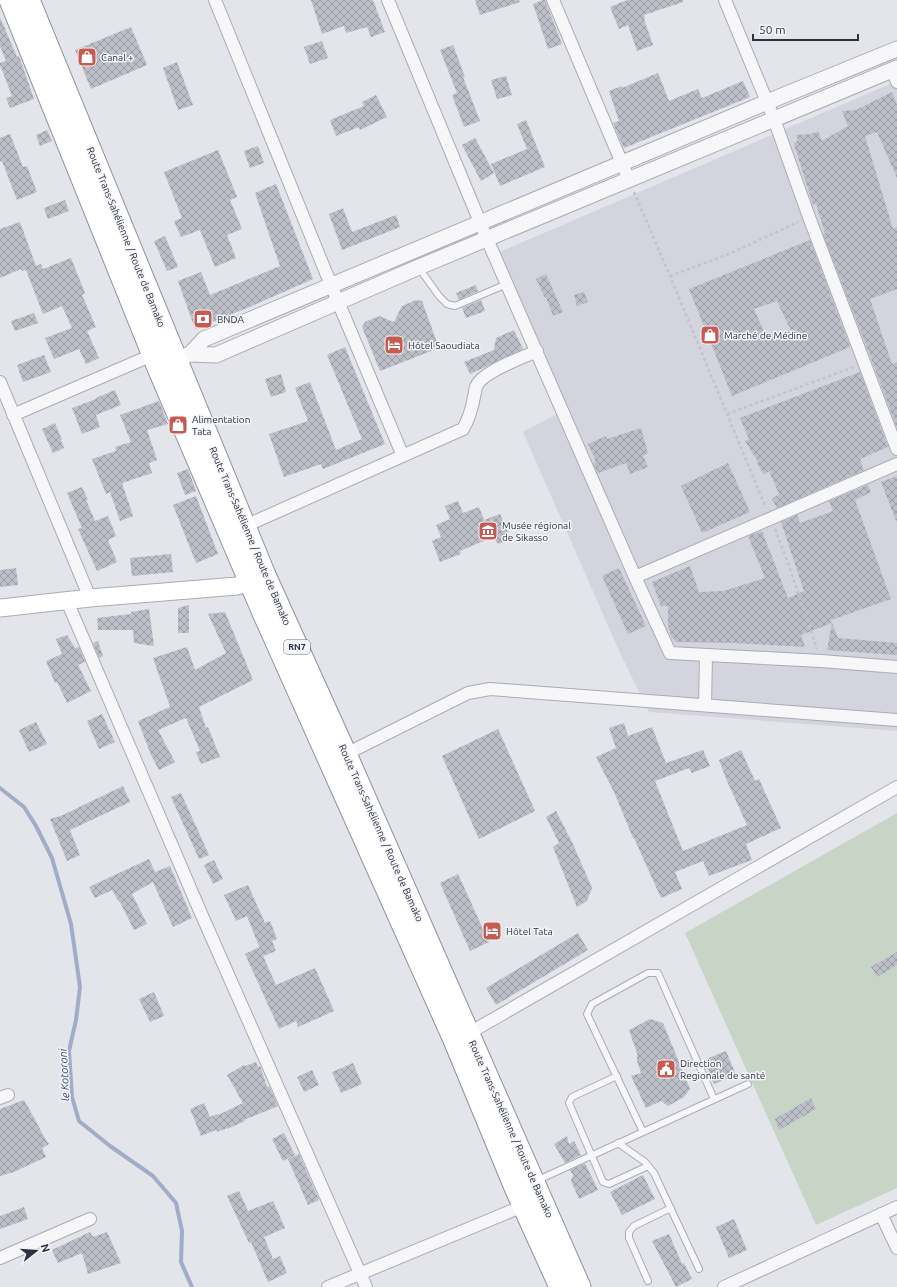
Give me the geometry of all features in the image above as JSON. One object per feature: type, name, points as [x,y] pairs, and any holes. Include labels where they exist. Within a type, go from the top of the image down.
[{"type":"highway","name":"Route Trans-Sahélienne / Route de Bamako","points":[[10,0],[245,526],[258,578],[346,754],[462,1037]]},
{"type":"highway","name":"Route Trans-Sahélienne / Route de Bamako","points":[[29,0],[258,578],[462,1037],[528,1191],[560,1287]]},
{"type":"highway","name":"Route Trans-Sahélienne / Route de Bamako","points":[[528,1191],[580,1287]]},
{"type":"main road","points":[[0,608],[90,598],[237,586],[258,578]]},
{"type":"street","points":[[215,0],[404,456]]},
{"type":"street","points":[[388,0],[487,239],[635,577],[670,652],[897,667]]},
{"type":"street","points":[[553,0],[629,180]]},
{"type":"street","points":[[725,0],[774,119],[809,217],[897,449]]},
{"type":"street","points":[[14,415],[170,357],[204,338],[897,49]]},
{"type":"street","points":[[170,357],[216,356],[419,267],[774,119],[895,73]]},
{"type":"street","points":[[245,526],[463,429],[469,419],[476,387],[483,378],[537,351]]},
{"type":"street","points":[[0,382],[90,598]]},
{"type":"street","points":[[635,577],[897,464]]},
{"type":"street","points":[[67,601],[200,911],[366,1287]]},
{"type":"street","points":[[705,705],[706,655]]},
{"type":"street","points":[[346,754],[468,693],[490,689],[897,720]]},
{"type":"street","points":[[462,1037],[897,787]]},
{"type":"street","points":[[328,1287],[360,1274],[528,1191]]},
{"type":"street","points":[[724,1287],[737,1284],[897,1207]]},
{"type":"street","points":[[881,1214],[897,1248]]},
{"type":"street","points":[[0,1258],[90,1219]]},
{"type":"lane","points":[[419,267],[439,296],[448,304],[455,306],[508,284]]},
{"type":"lane","points":[[643,1132],[587,1014],[592,1004],[648,973],[658,973],[714,1099]]},
{"type":"lane","points":[[617,1076],[572,1097],[569,1104],[603,1182],[609,1184],[648,1166]]},
{"type":"lane","points":[[528,1191],[592,1156],[748,1084]]},
{"type":"lane","points":[[618,1144],[633,1153],[654,1173],[699,1269]]},
{"type":"lane","points":[[648,1281],[629,1238],[629,1232],[634,1226],[671,1208]]},
{"type":"path","points":[[629,180],[787,560],[821,661]]},
{"type":"path","points":[[670,276],[729,254],[809,217]]},
{"type":"path","points":[[727,414],[865,364]]},
{"type":"shaded area","name":"Marché de Médine","points":[[897,81],[897,731],[649,712],[620,653],[523,432],[557,414],[488,257]]},
{"type":"green space","points":[[897,813],[897,1188],[816,1225],[685,933]]},
{"type":"building","points":[[311,0],[373,0],[385,32],[371,37],[367,27],[346,33],[344,26],[322,34]]},
{"type":"building","points":[[475,0],[519,0],[520,2],[480,15]]},
{"type":"building","points":[[545,0],[562,44],[548,49],[533,4]]},
{"type":"building","points":[[627,0],[683,0],[683,2],[644,15],[653,45],[637,51],[628,25],[619,29],[610,7]]},
{"type":"building","points":[[0,17],[17,57],[19,56],[34,99],[10,108],[6,98],[12,96],[0,65],[0,63],[6,61],[0,46]]},
{"type":"building","points":[[131,27],[147,65],[91,89],[75,50]]},
{"type":"building","points":[[322,41],[328,58],[310,64],[304,47]]},
{"type":"building","points":[[453,45],[465,77],[463,77],[480,121],[464,127],[452,95],[457,93],[440,50]]},
{"type":"building","points":[[177,62],[193,105],[178,110],[163,68]]},
{"type":"building","points":[[658,73],[669,101],[698,89],[702,98],[743,81],[750,97],[624,148],[613,123],[619,121],[609,91],[622,86],[622,88]]},
{"type":"building","points":[[506,76],[512,95],[497,99],[491,80]]},
{"type":"building","points":[[892,92],[897,105],[897,178],[877,132],[865,136],[893,229],[897,227],[897,289],[870,299],[892,364],[897,362],[897,428],[823,234],[825,233],[816,204],[813,205],[794,144],[798,140],[796,135],[811,134],[818,131],[822,141],[848,126],[842,111],[856,110]]},
{"type":"building","points":[[376,95],[387,117],[360,130],[359,127],[336,136],[330,120],[364,106],[362,102]]},
{"type":"building","points":[[526,120],[545,167],[500,186],[491,164],[527,149],[517,124]]},
{"type":"building","points":[[47,130],[52,141],[40,146],[36,135]]},
{"type":"building","points":[[10,134],[23,167],[27,166],[37,192],[17,200],[2,161],[0,162],[0,138]]},
{"type":"building","points":[[475,138],[494,173],[481,181],[462,145]]},
{"type":"building","points":[[258,146],[264,163],[250,168],[244,151]]},
{"type":"building","points":[[218,150],[237,197],[230,200],[242,229],[227,235],[236,258],[215,267],[200,230],[181,237],[174,221],[182,218],[164,172]]},
{"type":"building","points":[[276,184],[313,279],[195,329],[178,281],[201,272],[210,295],[280,266],[255,193]]},
{"type":"building","points":[[65,200],[69,211],[48,219],[44,208]]},
{"type":"building","points":[[343,208],[352,232],[396,215],[400,227],[342,250],[329,214]]},
{"type":"building","points":[[20,222],[36,266],[41,264],[43,269],[71,258],[85,293],[82,295],[96,327],[87,331],[99,358],[86,364],[79,349],[54,359],[45,338],[72,328],[62,306],[43,314],[26,270],[22,271],[21,269],[0,278],[0,229]]},
{"type":"building","points":[[165,236],[178,267],[167,271],[154,241]]},
{"type":"building","points":[[810,240],[850,347],[732,396],[689,289]],"holes":[[[777,301],[791,331],[768,340],[754,309]]]},
{"type":"building","points":[[546,274],[563,312],[553,316],[546,297],[545,298],[536,279]]},
{"type":"building","points":[[476,285],[478,291],[459,300],[456,293]]},
{"type":"building","points":[[584,292],[588,302],[577,306],[574,295]]},
{"type":"building","points":[[416,300],[422,301],[439,348],[380,371],[362,327],[365,322],[379,316],[394,322],[402,306]]},
{"type":"building","points":[[481,300],[485,311],[466,318],[462,308]]},
{"type":"building","points":[[34,313],[38,323],[15,331],[11,321]]},
{"type":"building","points":[[514,330],[523,349],[470,374],[464,362],[494,350],[496,338]]},
{"type":"building","points":[[345,347],[385,444],[323,469],[321,464],[284,477],[269,434],[308,421],[295,388],[310,382],[336,450],[362,439],[327,355]]},
{"type":"building","points":[[44,355],[51,372],[23,382],[17,365]]},
{"type":"building","points":[[860,372],[888,447],[860,459],[864,470],[777,508],[772,499],[779,494],[769,471],[764,475],[745,441],[749,439],[740,418]]},
{"type":"building","points":[[281,374],[286,392],[271,397],[265,379]]},
{"type":"building","points":[[115,390],[121,405],[96,415],[100,427],[82,434],[72,408]]},
{"type":"building","points":[[159,401],[168,424],[147,430],[157,460],[149,463],[152,473],[122,483],[133,516],[120,521],[110,492],[106,494],[92,459],[116,451],[115,447],[131,442],[120,415]]},
{"type":"building","points":[[55,423],[64,448],[53,453],[42,429]]},
{"type":"building","points":[[641,428],[648,453],[643,456],[648,467],[630,474],[626,463],[598,473],[593,463],[596,462],[588,444],[606,436],[607,439]]},
{"type":"building","points":[[728,463],[750,512],[702,533],[681,486]]},
{"type":"building","points":[[188,469],[196,491],[185,495],[177,473]]},
{"type":"building","points":[[897,476],[897,520],[896,521],[881,482]]},
{"type":"building","points":[[868,485],[871,492],[855,500],[891,599],[831,620],[832,623],[801,635],[805,647],[733,643],[676,642],[671,636],[668,626],[668,606],[661,606],[652,582],[690,566],[699,592],[724,591],[765,578],[748,536],[762,531],[788,598],[804,591],[781,522],[797,515],[800,523],[833,511],[829,501]]},
{"type":"building","points":[[82,487],[95,521],[108,516],[116,536],[108,540],[117,562],[97,571],[78,529],[82,528],[67,493]]},
{"type":"building","points":[[196,496],[218,554],[196,563],[173,505]]},
{"type":"building","name":"Musée régional de Sikasso","points":[[458,501],[463,513],[479,507],[484,520],[500,514],[511,539],[498,544],[493,537],[460,551],[461,554],[440,562],[432,541],[441,537],[436,525],[450,519],[445,506]]},
{"type":"building","points":[[171,554],[173,572],[132,576],[130,558]]},
{"type":"building","points":[[16,568],[18,585],[0,587],[0,570]]},
{"type":"building","points":[[619,568],[646,626],[628,634],[602,576]]},
{"type":"building","points":[[189,605],[189,633],[178,633],[178,608]]},
{"type":"building","points":[[149,609],[154,646],[134,643],[133,630],[98,630],[97,618],[131,614],[131,612]]},
{"type":"building","points":[[225,612],[253,680],[199,707],[206,728],[208,727],[220,757],[201,764],[196,752],[200,751],[186,718],[158,730],[175,762],[159,770],[151,755],[138,721],[170,707],[153,658],[187,647],[195,670],[226,653],[208,614]]},
{"type":"building","points":[[832,623],[838,638],[897,643],[897,655],[827,650]]},
{"type":"building","points":[[67,635],[75,648],[79,647],[85,662],[78,665],[91,691],[67,703],[57,682],[55,683],[46,661],[62,654],[56,639]]},
{"type":"building","points":[[98,641],[103,656],[99,658],[93,643]]},
{"type":"building","points":[[102,714],[115,742],[99,749],[87,721]]},
{"type":"building","points":[[36,722],[47,744],[29,752],[19,730]]},
{"type":"building","points":[[624,723],[628,736],[652,727],[666,763],[703,750],[710,766],[692,773],[689,768],[655,781],[683,851],[747,825],[719,760],[741,750],[755,781],[759,779],[781,828],[746,844],[752,860],[709,876],[703,861],[675,872],[682,889],[661,898],[633,838],[614,792],[596,757],[616,748],[609,728]]},
{"type":"building","points":[[498,729],[535,811],[479,839],[442,756]]},
{"type":"building","points":[[123,786],[130,802],[70,830],[80,855],[67,861],[50,819],[63,815]]},
{"type":"building","points":[[181,793],[209,855],[199,859],[171,797]]},
{"type":"building","points":[[556,811],[572,842],[592,888],[587,901],[577,907],[553,847],[559,843],[546,817]]},
{"type":"building","points":[[149,859],[155,872],[170,866],[192,918],[173,927],[153,882],[132,894],[147,924],[134,930],[120,902],[112,890],[95,898],[89,887]]},
{"type":"building","points":[[214,860],[223,879],[213,884],[204,865]]},
{"type":"building","points":[[458,874],[489,942],[470,951],[440,883]]},
{"type":"building","points":[[248,885],[265,923],[270,921],[277,939],[272,941],[276,951],[263,956],[247,916],[236,921],[224,895]]},
{"type":"building","points":[[578,933],[588,950],[496,1005],[486,988]]},
{"type":"building","points":[[259,947],[276,985],[315,968],[334,1011],[298,1027],[296,1021],[279,1029],[245,954]]},
{"type":"building","points":[[897,952],[897,965],[877,977],[871,967]]},
{"type":"building","points":[[154,992],[164,1016],[150,1022],[139,999]]},
{"type":"building","points":[[650,1019],[663,1023],[690,1089],[684,1097],[668,1106],[661,1101],[646,1108],[631,1076],[641,1073],[637,1061],[637,1053],[629,1030]]},
{"type":"building","points":[[726,1051],[736,1075],[714,1084],[704,1060]]},
{"type":"building","points":[[256,1062],[258,1067],[260,1066],[267,1087],[269,1086],[278,1106],[244,1120],[245,1121],[227,1129],[217,1132],[216,1130],[201,1136],[190,1109],[204,1103],[210,1117],[217,1114],[218,1115],[243,1103],[227,1075],[244,1065],[245,1066]]},
{"type":"building","points":[[353,1063],[362,1084],[341,1093],[332,1072]]},
{"type":"building","points":[[312,1070],[319,1085],[304,1092],[297,1077]]},
{"type":"building","points":[[811,1098],[816,1109],[779,1130],[775,1119]]},
{"type":"building","points":[[24,1100],[49,1144],[42,1148],[46,1157],[14,1172],[0,1176],[0,1109]]},
{"type":"building","points":[[284,1133],[295,1155],[283,1161],[272,1139]]},
{"type":"building","points":[[567,1136],[569,1144],[574,1141],[581,1155],[565,1163],[554,1144]]},
{"type":"building","points":[[299,1154],[319,1200],[308,1205],[288,1159]]},
{"type":"building","points":[[585,1163],[598,1190],[579,1199],[571,1181],[573,1175],[570,1170]]},
{"type":"building","points":[[643,1175],[655,1199],[622,1215],[610,1192]]},
{"type":"building","points":[[239,1191],[248,1211],[273,1201],[285,1228],[264,1237],[273,1259],[280,1256],[287,1273],[268,1282],[251,1242],[249,1243],[227,1196]]},
{"type":"building","points":[[24,1207],[28,1219],[0,1229],[0,1216]]},
{"type":"building","points":[[734,1219],[747,1250],[729,1258],[716,1227]]},
{"type":"building","points":[[90,1232],[93,1237],[107,1232],[121,1263],[88,1274],[82,1253],[58,1263],[52,1250]]},
{"type":"building","points":[[669,1234],[682,1264],[684,1263],[692,1279],[676,1287],[652,1241]]},
{"type":"waterway","name":"le Kotoroni","points":[[0,788],[24,807],[36,826],[52,858],[71,924],[80,987],[76,1020],[69,1051],[72,1097],[79,1121],[110,1146],[153,1176],[176,1203],[182,1231],[181,1262],[192,1287]]},
{"type":"place","name":"Canal +","points":[[87,57]]},
{"type":"place","name":"BNDA","points":[[203,319]]},
{"type":"place","name":"Marché de Médine","points":[[710,335]]},
{"type":"place","name":"Hôtel Saoudiata","points":[[394,345]]},
{"type":"place","name":"Alimentation Tata","points":[[178,425]]},
{"type":"place","name":"Musée régional de Sikasso","points":[[488,531]]},
{"type":"place","name":"Hôtel Tata","points":[[492,931]]},
{"type":"place","name":"Direction Regionale de santé","points":[[666,1069]]}]
